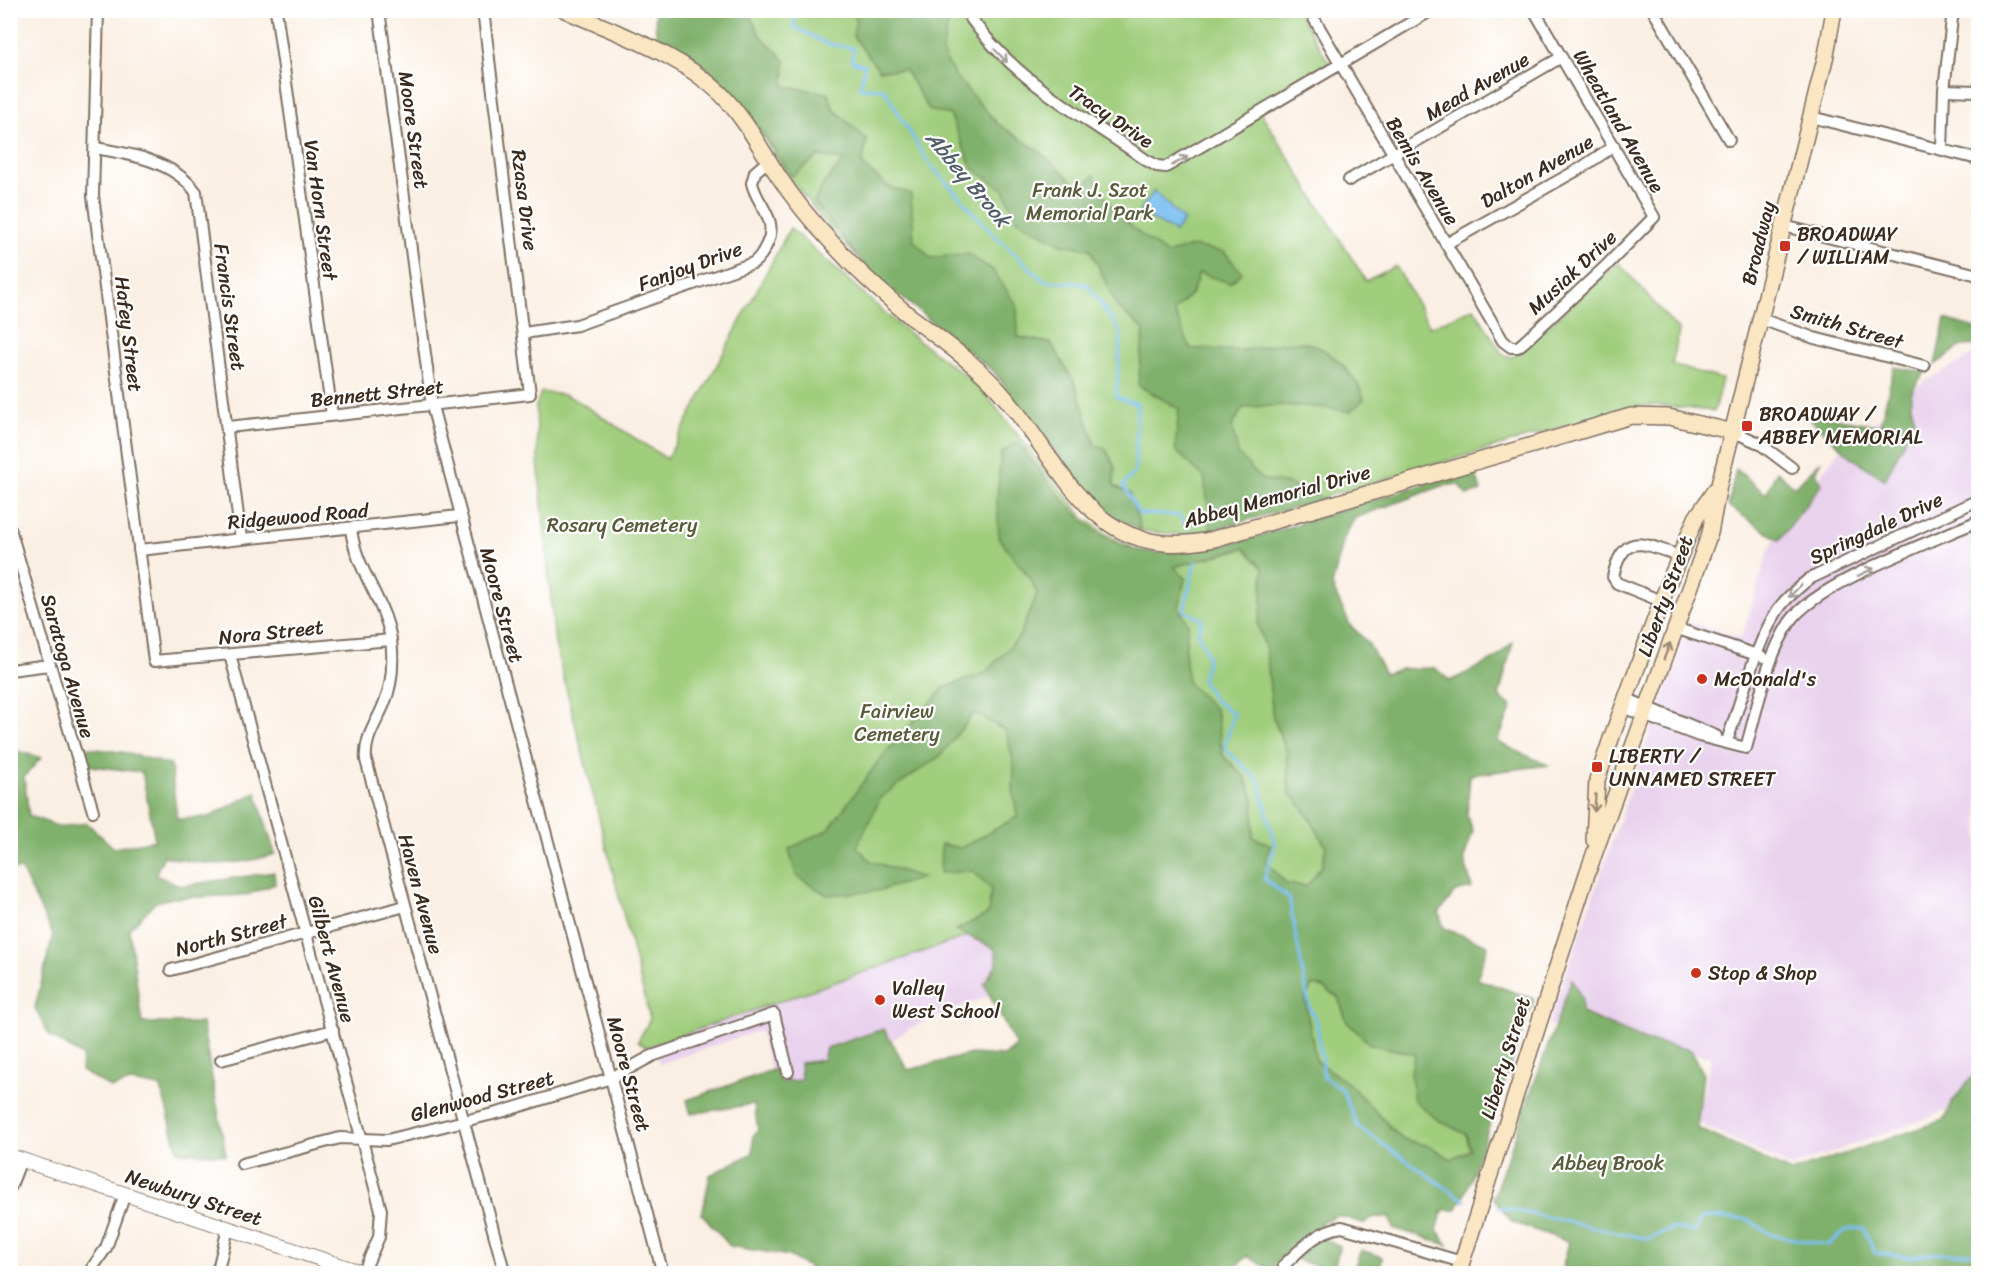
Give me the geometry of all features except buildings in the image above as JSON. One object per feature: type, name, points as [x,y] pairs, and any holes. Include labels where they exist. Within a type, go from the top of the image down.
[{"type":"main road","name":"Abbey Memorial Drive","points":[[565,10],[632,37],[687,67],[728,102],[804,212],[846,258],[892,302],[982,374],[1005,399],[1086,504],[1112,526],[1134,537],[1176,545],[1224,536],[1631,416],[1669,417],[1734,432]]},
{"type":"main road","name":"Broadway","points":[[1713,519],[1719,485],[1811,117],[1834,10]]},
{"type":"main road","name":"Broadway","points":[[1689,534],[1696,518],[1719,485]]},
{"type":"main road","name":"Liberty Street","points":[[1460,1268],[1593,856],[1701,562],[1713,519]]},
{"type":"main road","name":"Liberty Street","points":[[1593,856],[1597,780],[1661,601],[1689,534]]},
{"type":"street","name":"Hafey Street","points":[[98,10],[95,217],[154,661]]},
{"type":"street","name":"Van Horn Street","points":[[276,10],[332,415]]},
{"type":"street","name":"Moore Street","points":[[379,10],[432,406],[459,516],[645,1197],[663,1274]]},
{"type":"street","name":"Rzasa Drive","points":[[483,10],[530,394]]},
{"type":"street","name":"Tracy Drive","points":[[965,10],[987,40],[1018,72],[1068,109],[1157,166],[1176,164],[1432,10]]},
{"type":"street","name":"Bemis Avenue","points":[[1309,10],[1503,341],[1511,347]]},
{"type":"street","name":"Wheatland Avenue","points":[[1534,10],[1654,217]]},
{"type":"street","points":[[1653,10],[1729,140]]},
{"type":"street","points":[[1942,149],[1944,90],[1953,10]]},
{"type":"street","name":"Mead Avenue","points":[[1349,180],[1560,58]]},
{"type":"street","points":[[1944,90],[1978,92]]},
{"type":"street","points":[[1811,117],[1978,159]]},
{"type":"street","name":"Dalton Avenue","points":[[1446,244],[1581,168],[1614,146]]},
{"type":"street","name":"Francis Street","points":[[95,148],[135,154],[178,174],[196,192],[241,538]]},
{"type":"street","name":"Fanjoy Drive","points":[[524,333],[577,325],[706,282],[753,263],[764,251],[771,231],[768,214],[752,183],[755,172],[769,160]]},
{"type":"street","name":"Musiak Drive","points":[[1511,347],[1518,347],[1524,342],[1605,267],[1654,217]]},
{"type":"street","points":[[1784,226],[1978,275]]},
{"type":"street","name":"Smith Street","points":[[1761,319],[1814,338],[1924,366]]},
{"type":"street","name":"Bennett Street","points":[[228,427],[530,394]]},
{"type":"street","points":[[1734,432],[1759,443],[1792,468]]},
{"type":"street","name":"Springdale Drive","points":[[1978,501],[1809,579],[1779,608],[1758,655],[1727,741],[1746,748],[1772,660],[1791,620],[1816,596],[1978,520]]},
{"type":"street","name":"Ridgewood Road","points":[[139,550],[459,516]]},
{"type":"street","name":"Saratoga Avenue","points":[[10,529],[16,569],[49,665],[93,811]]},
{"type":"street","name":"Haven Avenue","points":[[351,529],[357,560],[382,608],[392,640],[392,669],[388,691],[367,738],[365,754],[505,1274]]},
{"type":"street","points":[[1661,601],[1615,580],[1613,577],[1621,553],[1630,544],[1642,543],[1679,556]]},
{"type":"street","points":[[1676,628],[1772,660]]},
{"type":"street","name":"Nora Street","points":[[154,661],[392,640]]},
{"type":"street","name":"Gilbert Avenue","points":[[230,655],[362,1137],[382,1220],[379,1237],[365,1273]]},
{"type":"street","points":[[10,670],[49,665]]},
{"type":"street","points":[[1624,702],[1700,736],[1727,741]]},
{"type":"street","name":"North Street","points":[[171,970],[405,906]]},
{"type":"street","name":"Glenwood Street","points":[[242,1164],[340,1138],[362,1137],[387,1140],[464,1122],[611,1078],[652,1056],[774,1014],[789,1072]]},
{"type":"street","points":[[221,1060],[333,1030]]},
{"type":"street","points":[[10,1188],[16,1158]]},
{"type":"street","name":"Newbury Street","points":[[16,1158],[365,1273]]},
{"type":"street","points":[[88,1274],[106,1248],[125,1194]]},
{"type":"street","points":[[1283,1274],[1284,1265],[1311,1240],[1330,1228],[1342,1227],[1460,1268]]},
{"type":"street","points":[[217,1274],[228,1228]]},
{"type":"shaded area","points":[[1978,352],[1978,1062],[1954,1108],[1791,1167],[1696,1122],[1712,1057],[1548,1025],[1689,622],[1741,638],[1770,547],[1837,452],[1919,385]]},
{"type":"shaded area","name":"Valley West School","points":[[1026,916],[1042,974],[914,1026],[782,1110],[760,1030],[659,1064],[653,1045]]},
{"type":"green space","points":[[655,11],[748,11],[760,35],[785,60],[784,86],[828,93],[833,108],[867,140],[862,164],[887,186],[911,194],[914,241],[931,258],[968,254],[993,270],[1017,306],[1018,337],[1051,343],[1076,385],[1095,445],[1106,449],[1115,467],[1114,486],[1130,493],[1141,531],[1099,508],[994,372],[869,271],[814,202],[823,185],[844,160],[819,156],[792,176],[734,95],[717,77],[699,61],[656,36]]},
{"type":"green space","name":"Frank J. Szot Memorial Park","points":[[665,11],[1298,11],[1331,66],[1259,110],[1366,281],[1396,266],[1430,327],[1474,308],[1503,355],[1513,357],[1619,263],[1679,331],[1672,365],[1722,379],[1714,411],[1653,405],[1635,406],[1211,530],[1185,535],[1141,531],[995,370],[875,274],[836,236],[792,181],[737,99],[700,63],[676,46]]},
{"type":"green space","points":[[850,11],[939,11],[949,19],[942,52],[955,76],[997,123],[1039,151],[1081,189],[1094,175],[1100,189],[1124,220],[1167,254],[1192,246],[1224,252],[1242,273],[1230,283],[1199,273],[1192,293],[1174,311],[1191,349],[1242,350],[1282,343],[1306,343],[1324,350],[1350,373],[1364,399],[1350,412],[1296,406],[1243,408],[1232,426],[1238,454],[1261,479],[1288,484],[1325,499],[1211,530],[1204,477],[1175,450],[1179,409],[1138,385],[1144,330],[1117,307],[1090,249],[1061,244],[1016,219],[1004,190],[972,168],[950,115],[929,110],[905,70],[879,70],[853,36],[856,18]]},
{"type":"green space","name":"Fairview Cemetery","points":[[790,228],[901,327],[979,386],[1083,517],[1108,535],[1133,548],[1087,895],[647,1047],[638,1041],[650,1019],[555,644],[538,460],[536,406],[541,392],[565,395],[667,459]]},
{"type":"green space","points":[[1945,319],[1978,329],[1978,345],[1961,346],[1935,365]]},
{"type":"green space","points":[[1894,367],[1926,372],[1912,393],[1911,405],[1915,419],[1885,480],[1851,457],[1811,420],[1811,414],[1880,426]]},
{"type":"green space","points":[[1017,442],[1062,499],[1088,525],[1103,536],[1118,544],[1142,551],[1169,552],[1198,550],[1259,536],[1474,468],[1481,491],[1467,495],[1458,484],[1442,486],[1355,518],[1344,538],[1332,586],[1350,625],[1368,643],[1385,674],[1400,669],[1435,668],[1450,681],[1495,659],[1513,642],[1499,696],[1512,707],[1497,742],[1548,765],[1470,775],[1467,815],[1473,831],[1464,858],[1472,888],[1455,892],[1439,913],[1444,928],[1488,945],[1477,979],[1534,999],[1467,1189],[1456,1210],[1443,1210],[1437,1230],[1448,1245],[1393,1228],[1390,1218],[1375,1217],[1365,1224],[1338,1215],[1321,1222],[1325,1239],[1340,1246],[1334,1267],[1345,1273],[1327,1273],[1326,1269],[1282,1255],[1272,1271],[1247,1256],[1230,1274],[808,1273],[810,1268],[789,1256],[730,1246],[702,1214],[710,1175],[753,1153],[753,1136],[758,1130],[754,1104],[691,1114],[687,1100],[775,1069],[780,1082],[801,1080],[800,1063],[823,1060],[826,1048],[884,1029],[908,1070],[971,1054],[1004,1056],[1016,1046],[984,984],[997,964],[995,949],[956,930],[988,914],[991,889],[973,871],[940,873],[941,844],[961,848],[1017,817],[1013,789],[1014,765],[1006,731],[974,713],[940,756],[881,797],[857,847],[871,861],[923,878],[877,891],[827,895],[796,876],[789,849],[829,829],[880,759],[945,687],[985,673],[1019,637],[1037,593],[1029,577],[999,539],[997,500],[1001,453]],"holes":[[[1244,548],[1263,568],[1262,606],[1258,625],[1266,649],[1273,717],[1287,752],[1289,792],[1305,811],[1326,846],[1322,866],[1307,886],[1287,884],[1265,861],[1271,845],[1253,837],[1254,800],[1245,777],[1223,756],[1216,710],[1188,683],[1185,651],[1188,624],[1179,608],[1185,578],[1174,567]],[[1312,985],[1322,987],[1338,997],[1347,1022],[1370,1044],[1415,1054],[1411,1072],[1414,1100],[1438,1120],[1466,1134],[1470,1150],[1451,1159],[1429,1146],[1402,1139],[1348,1083],[1316,1061],[1305,999]]]},
{"type":"green space","points":[[1822,460],[1815,472],[1822,484],[1779,540],[1728,506],[1736,469],[1766,494],[1777,471],[1794,487]]},
{"type":"green space","points":[[1244,548],[1263,568],[1262,606],[1258,625],[1266,649],[1273,717],[1287,752],[1289,792],[1305,811],[1326,846],[1322,866],[1307,886],[1287,885],[1265,861],[1264,844],[1253,837],[1253,800],[1245,777],[1223,756],[1216,710],[1188,683],[1185,651],[1188,624],[1179,608],[1185,578],[1173,567]]},
{"type":"green space","points":[[82,747],[127,753],[171,765],[177,819],[209,817],[256,792],[275,854],[220,864],[193,862],[164,856],[155,875],[181,886],[274,872],[275,884],[247,895],[172,898],[156,902],[129,929],[142,1023],[202,1023],[226,1155],[178,1152],[161,1087],[130,1082],[112,1088],[81,1071],[82,1056],[49,1035],[35,1008],[53,935],[21,869],[11,870],[11,749],[41,758],[24,777],[29,816],[60,827],[87,823],[114,848],[155,840],[142,772],[91,766]]},
{"type":"green space","name":"Abbey Brook","points":[[1572,979],[1582,999],[1582,1013],[1645,1040],[1691,1050],[1703,1073],[1697,1128],[1791,1172],[1944,1120],[1951,1104],[1978,1069],[1978,1273],[1561,1273],[1569,1242],[1512,1222],[1493,1197]]},
{"type":"green space","points":[[1312,985],[1322,987],[1338,997],[1347,1022],[1370,1044],[1415,1054],[1411,1072],[1438,1120],[1466,1134],[1470,1150],[1451,1159],[1429,1146],[1402,1139],[1348,1083],[1315,1061],[1305,999]]},
{"type":"green space","points":[[1361,1250],[1382,1257],[1379,1273],[1352,1273]]},
{"type":"water","points":[[1154,191],[1184,221],[1175,232],[1139,212]]},
{"type":"waterway","name":"Abbey Brook","points":[[795,10],[794,27],[828,44],[853,48],[852,61],[865,65],[860,88],[884,89],[927,161],[994,235],[1044,281],[1087,284],[1121,333],[1116,397],[1137,404],[1135,472],[1123,485],[1139,514],[1178,515],[1190,529]]},
{"type":"waterway","name":"Abbey Brook","points":[[1195,562],[1184,611],[1202,619],[1198,633],[1208,657],[1202,680],[1214,700],[1234,714],[1224,748],[1259,781],[1275,846],[1264,879],[1289,898],[1309,1006],[1317,1023],[1324,1078],[1342,1089],[1358,1127],[1465,1201]]},
{"type":"waterway","name":"Abbey Brook","points":[[1499,1207],[1648,1239],[1674,1228],[1695,1232],[1702,1217],[1747,1219],[1772,1235],[1828,1245],[1846,1230],[1863,1227],[1875,1253],[1909,1257],[1978,1253]]},
{"type":"place","name":"BROADWAY / WILLIAM","points":[[1785,246]]},
{"type":"place","name":"BROADWAY / ABBEY MEMORIAL","points":[[1747,426]]},
{"type":"place","name":"McDonald's","points":[[1702,679]]},
{"type":"place","name":"LIBERTY / UNNAMED STREET","points":[[1597,767]]},
{"type":"place","name":"Stop & Shop","points":[[1696,973]]},
{"type":"place","name":"Valley West School","points":[[880,1000]]},
{"type":"park label","name":"Rosary Cemetery","points":[[622,525]]}]
